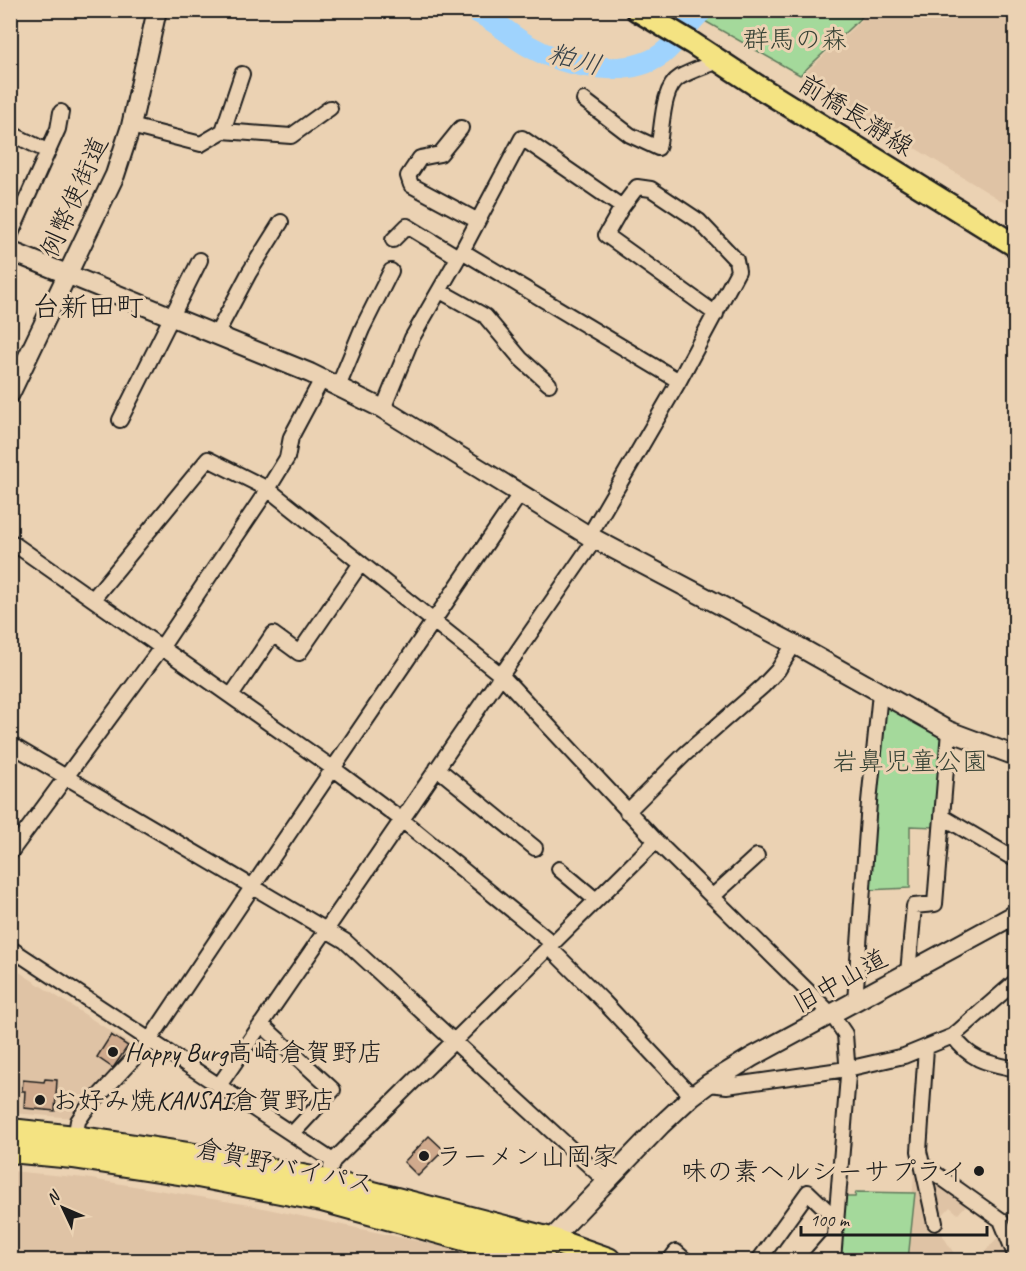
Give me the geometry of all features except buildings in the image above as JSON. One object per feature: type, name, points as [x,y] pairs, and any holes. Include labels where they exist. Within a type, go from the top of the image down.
[{"type":"highway","name":"倉賀野バイパス","points":[[10,1131],[330,1172],[540,1255]]},
{"type":"highway","name":"倉賀野バイパス","points":[[10,1149],[198,1175],[322,1199],[540,1255],[608,1260]]},
{"type":"main road","name":"前橋長瀞線","points":[[637,10],[1016,246]]},
{"type":"street","name":"例幣使街道","points":[[10,394],[115,175],[131,126],[157,10]]},
{"type":"street","points":[[584,100],[630,135],[658,148],[664,108],[677,78],[720,60]]},
{"type":"street","points":[[223,131],[242,74]]},
{"type":"street","points":[[131,126],[201,144],[223,131],[291,136],[330,108]]},
{"type":"street","points":[[10,236],[57,129],[61,112]]},
{"type":"street","points":[[461,128],[440,154],[420,158],[408,176],[411,185],[478,221]]},
{"type":"street","points":[[10,133],[47,151]]},
{"type":"street","points":[[383,409],[412,338],[440,291],[522,138],[622,207]]},
{"type":"street","points":[[218,1087],[438,768],[592,537],[716,314],[738,271],[736,260],[699,221],[651,189],[637,187],[606,235],[716,314]]},
{"type":"street","points":[[216,335],[249,273],[281,222]]},
{"type":"street","points":[[393,240],[407,225],[679,381]]},
{"type":"street","points":[[10,251],[330,383],[383,409],[592,537],[794,644],[949,731],[1016,756]]},
{"type":"street","points":[[120,420],[200,260]]},
{"type":"street","points":[[10,853],[161,648],[268,489],[287,458],[291,437],[330,383],[362,329],[391,272]]},
{"type":"street","points":[[440,291],[485,316],[521,359],[549,384]]},
{"type":"street","points":[[93,599],[208,459],[268,489],[501,675],[627,812],[832,1015],[845,1034],[848,1076],[833,1260]]},
{"type":"street","points":[[75,1138],[78,1121],[147,1044],[520,494]]},
{"type":"street","points":[[10,541],[334,769],[402,820],[551,945],[692,1096]]},
{"type":"street","points":[[231,696],[273,634],[298,653],[361,563]]},
{"type":"street","points":[[627,812],[686,754],[763,686],[778,670],[794,644]]},
{"type":"street","points":[[855,1002],[869,802],[880,693]]},
{"type":"street","points":[[908,973],[914,906],[935,904],[949,731]]},
{"type":"street","points":[[10,744],[345,941],[607,1182],[540,1255]]},
{"type":"street","points":[[438,768],[535,848]]},
{"type":"street","points":[[942,817],[1016,860]]},
{"type":"street","points":[[10,948],[292,1134],[330,1172],[551,945],[656,841]]},
{"type":"street","points":[[712,897],[757,856]]},
{"type":"street","points":[[559,869],[596,900]]},
{"type":"street","name":"旧中山道","points":[[607,1182],[661,1125],[708,1084],[752,1057],[1016,914]]},
{"type":"street","points":[[708,1084],[727,1086],[847,1070],[904,1056],[953,1036],[1016,981]]},
{"type":"street","points":[[261,1024],[333,1090],[292,1134]]},
{"type":"street","points":[[953,1036],[973,1057],[984,1062],[1016,1069]]},
{"type":"street","points":[[926,1048],[919,1151],[935,1223]]},
{"type":"street","points":[[922,1164],[1001,1220],[1016,1257]]},
{"type":"street","points":[[759,1260],[807,1192],[835,1218]]},
{"type":"street","points":[[815,1260],[835,1237]]},
{"type":"street","points":[[670,1260],[676,1252],[685,1260]]},
{"type":"shaded area","points":[[871,11],[1015,11],[1015,209],[800,78]]},
{"type":"shaded area","points":[[10,966],[138,1049],[75,1118],[11,1113]]},
{"type":"shaded area","points":[[11,1171],[85,1178],[249,1205],[459,1250],[478,1260],[11,1260]]},
{"type":"shaded area","points":[[930,1172],[969,1202],[958,1214],[950,1207],[938,1220],[943,1236],[958,1260],[908,1260],[914,1173]]},
{"type":"shaded area","points":[[999,1236],[1010,1260],[977,1260]]},
{"type":"green space","name":"群馬の森","points":[[687,11],[868,11],[800,75]]},
{"type":"green space","name":"岩鼻児童公園","points":[[885,704],[943,734],[936,827],[910,826],[910,888],[866,890]]},
{"type":"green space","points":[[856,1192],[915,1193],[908,1260],[838,1260],[843,1197],[855,1197]]},
{"type":"waterway","name":"粕川","points":[[473,10],[527,45],[558,59],[594,67],[613,68],[631,67],[662,54],[703,10]]},
{"type":"place","name":"Happy Burg高崎倉賀野店","points":[[113,1052]]},
{"type":"place","name":"お好み焼KANSAI倉賀野店","points":[[40,1100]]},
{"type":"place","name":"ラーメン山岡家","points":[[424,1156]]},
{"type":"place","name":"味の素ヘルシーサプライ","points":[[979,1171]]},
{"type":"district","name":"台新田町","points":[[88,306]]}]
